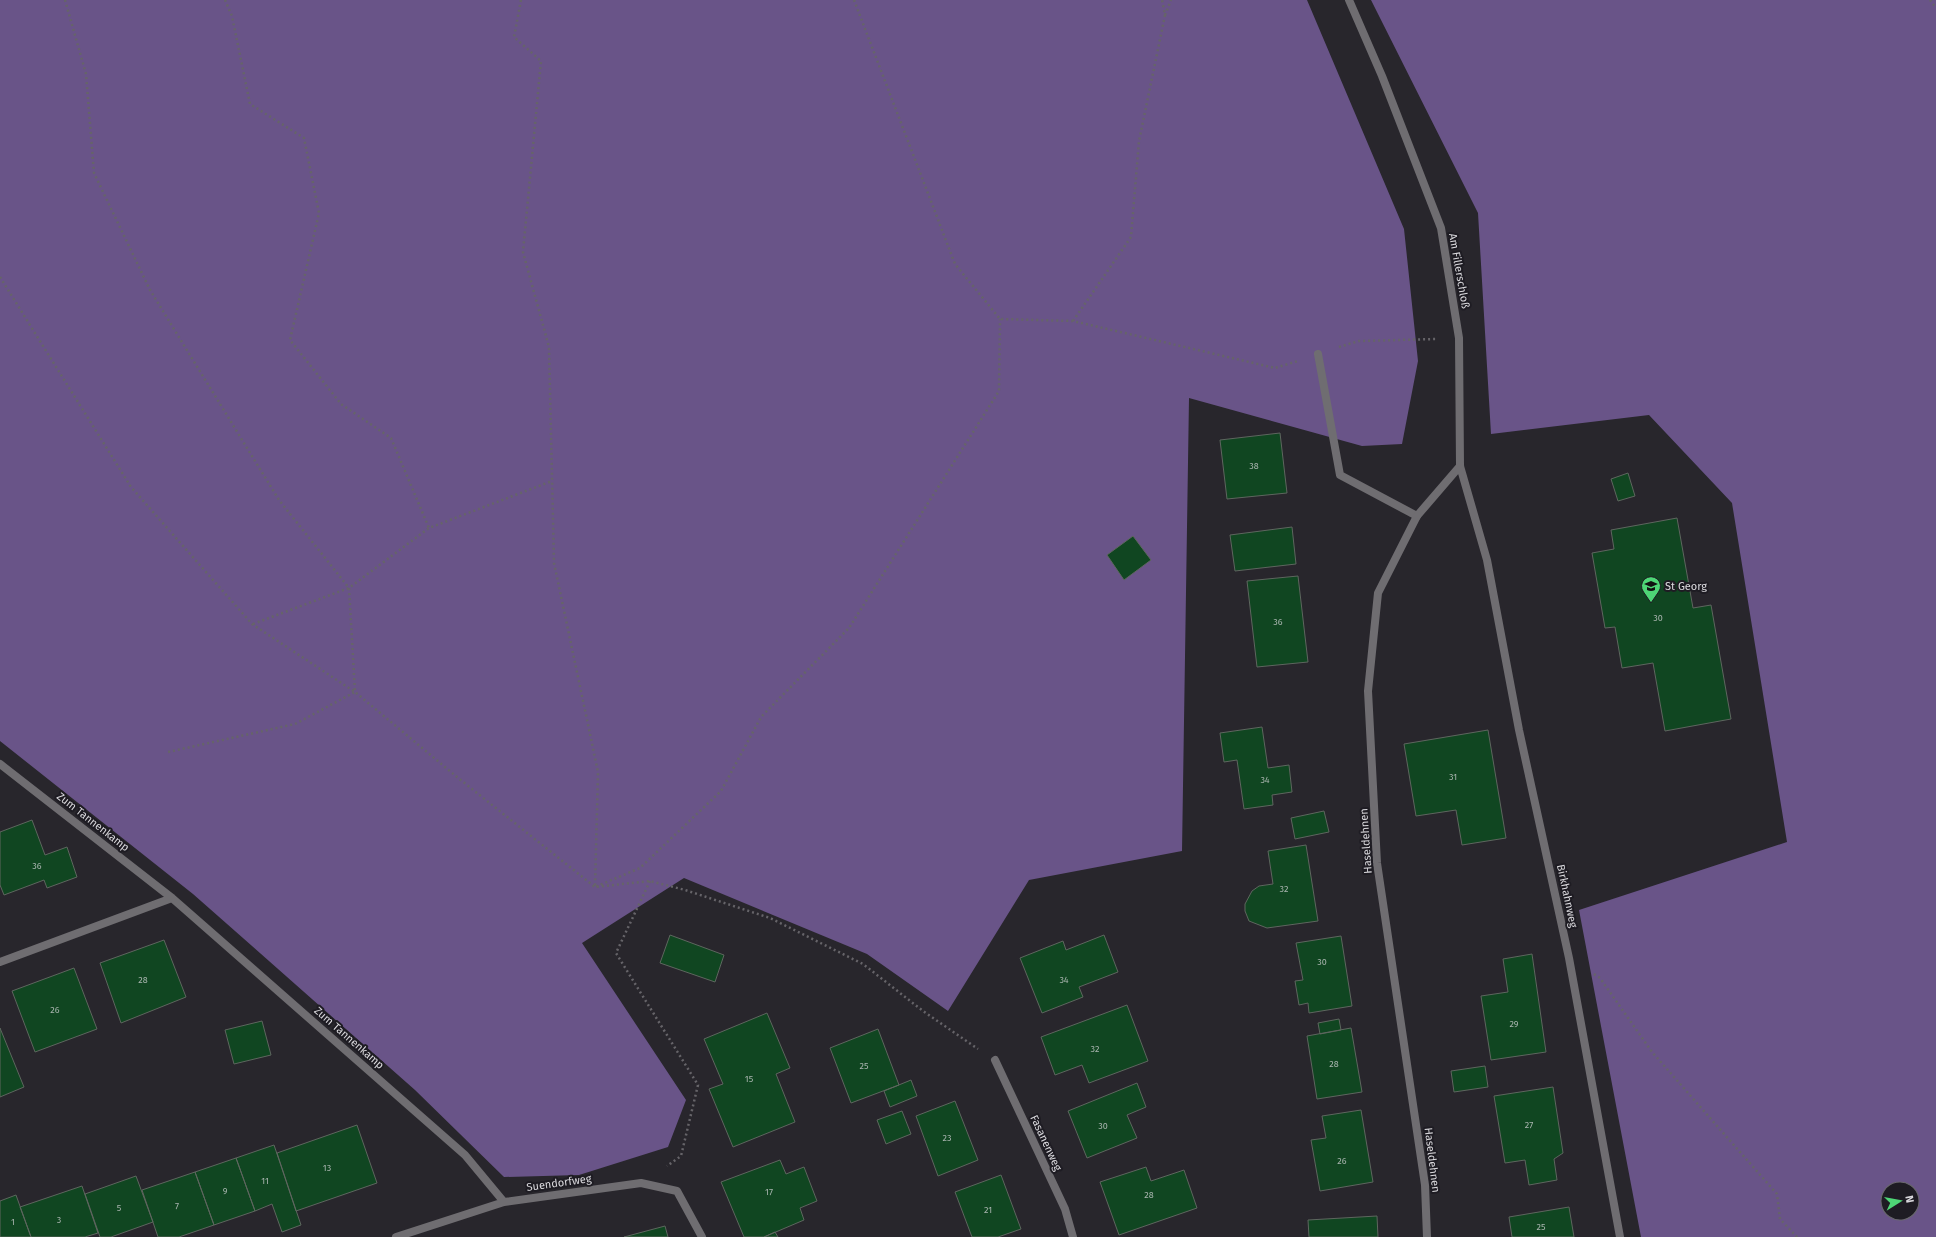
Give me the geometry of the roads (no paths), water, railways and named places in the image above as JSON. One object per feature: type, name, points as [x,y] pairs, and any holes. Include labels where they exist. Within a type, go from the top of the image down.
[{"type":"street","name":"Am Fillerschloß","points":[[1349,0],[1382,76],[1441,228],[1459,338],[1460,466],[1487,560]]},
{"type":"street","points":[[1318,354],[1340,475],[1417,516]]},
{"type":"street","name":"Haseldehnen","points":[[1427,1237],[1425,1185],[1378,863],[1368,691],[1378,593],[1417,516],[1460,466]]},
{"type":"street","name":"Birkhahnweg","points":[[1487,560],[1519,730],[1569,958],[1620,1237]]},
{"type":"street","name":"Zum Tannenkamp","points":[[0,764],[172,898],[465,1155],[504,1202]]},
{"type":"street","points":[[0,962],[172,898]]},
{"type":"street","name":"Fasanenweg","points":[[995,1060],[1065,1209],[1074,1237]]},
{"type":"street","name":"Suendorfweg","points":[[396,1237],[504,1202],[641,1183],[677,1191],[702,1237]]},
{"type":"place","name":"St Georg","points":[[1651,603]]}]
